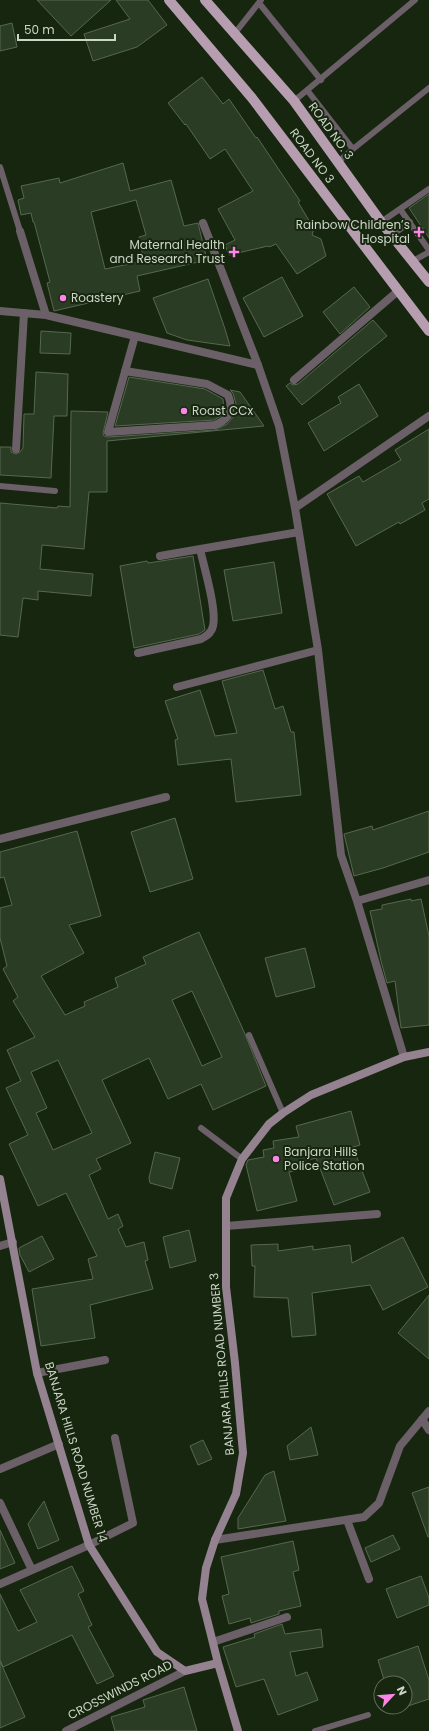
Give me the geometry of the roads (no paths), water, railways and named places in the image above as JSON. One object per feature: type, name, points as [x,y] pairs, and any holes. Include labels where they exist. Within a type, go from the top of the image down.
[{"type":"main road","name":"ROAD NO 3","points":[[169,0],[252,98],[429,331]]},
{"type":"main road","name":"ROAD NO. 3","points":[[205,0],[294,102],[381,222],[429,282]]},
{"type":"street","points":[[203,223],[258,364],[279,426],[295,508],[318,650],[341,855],[357,901],[404,1057]]},
{"type":"street","points":[[20,231],[46,315]]},
{"type":"street","points":[[294,380],[398,291]]},
{"type":"street","points":[[0,311],[46,315],[258,364]]},
{"type":"street","points":[[16,449],[24,313]]},
{"type":"street","points":[[125,371],[207,384],[228,395],[231,410],[223,422],[215,425],[108,432],[125,371],[135,336]]},
{"type":"street","points":[[295,508],[429,416]]},
{"type":"street","points":[[160,556],[299,532]]},
{"type":"street","points":[[138,653],[202,639],[210,633],[213,626],[214,615],[200,549]]},
{"type":"street","points":[[177,687],[318,650]]},
{"type":"street","points":[[0,839],[166,797]]},
{"type":"street","points":[[357,901],[429,880]]},
{"type":"street","name":"BANJARA HILLS ROAD NUMBER 3","points":[[218,1663],[202,1599],[206,1568],[215,1540],[236,1494],[243,1453],[235,1363],[226,1287],[226,1198],[242,1158],[269,1124],[283,1113],[311,1095],[404,1057],[429,1052]]},
{"type":"street","name":"BANJARA HILLS ROAD NUMBER 14","points":[[0,1178],[37,1373],[89,1545],[157,1652],[185,1671]]},
{"type":"street","points":[[226,1226],[377,1214]]},
{"type":"street","points":[[0,1246],[13,1242]]},
{"type":"street","points":[[37,1373],[105,1360]]},
{"type":"street","points":[[215,1540],[364,1517],[380,1503],[400,1446],[429,1411]]},
{"type":"street","points":[[422,1420],[429,1430]]},
{"type":"street","points":[[0,1584],[89,1545],[133,1523],[115,1438]]},
{"type":"street","points":[[0,1469],[59,1444]]},
{"type":"street","points":[[0,1503],[32,1570]]},
{"type":"street","points":[[347,1520],[369,1579]]},
{"type":"street","points":[[213,1642],[287,1617]]},
{"type":"street","points":[[185,1671],[218,1663],[238,1731]]},
{"type":"street","name":"CROSSWINDS ROAD","points":[[66,1731],[185,1671]]},
{"type":"lane","points":[[294,102],[415,0]]},
{"type":"lane","points":[[234,33],[260,2],[321,80]]},
{"type":"lane","points":[[338,162],[429,88]]},
{"type":"lane","points":[[307,90],[353,149]]},
{"type":"lane","points":[[0,167],[2,180],[20,231]]},
{"type":"lane","points":[[381,222],[429,189]]},
{"type":"lane","points":[[400,209],[429,251],[413,261]]},
{"type":"lane","points":[[392,235],[410,222]]},
{"type":"lane","points":[[0,486],[55,491]]},
{"type":"lane","points":[[249,1035],[283,1113]]},
{"type":"lane","points":[[201,1128],[242,1158]]},
{"type":"lane","points":[[315,1731],[368,1715]]},
{"type":"place","name":"Rainbow Children’s Hospital","points":[[419,232]]},
{"type":"place","name":"Maternal Health and Research Trust","points":[[234,252]]},
{"type":"place","name":"Roastery","points":[[63,298]]},
{"type":"place","name":"Roast CCx","points":[[184,411]]},
{"type":"place","name":"Banjara Hills Police Station","points":[[276,1159]]}]
